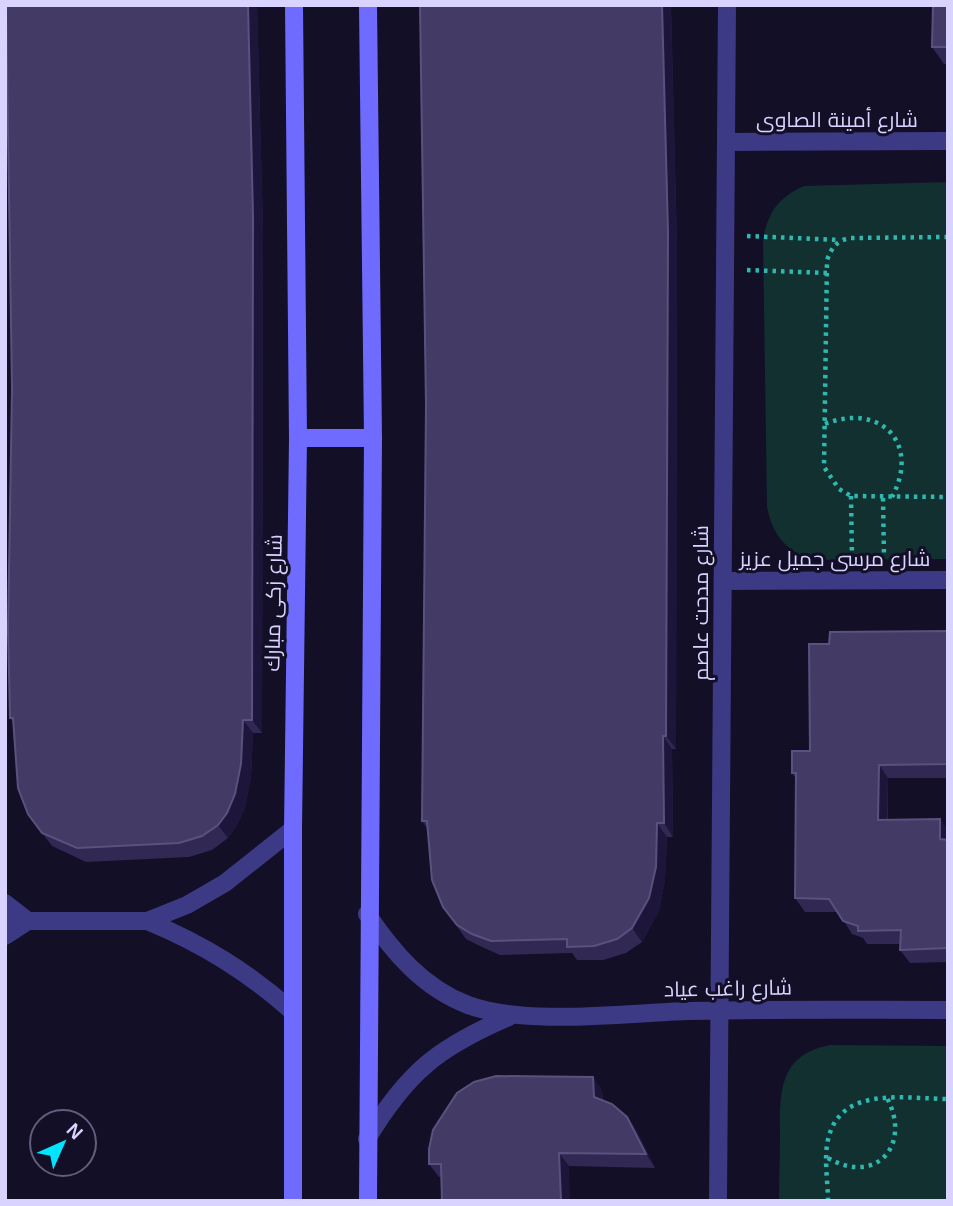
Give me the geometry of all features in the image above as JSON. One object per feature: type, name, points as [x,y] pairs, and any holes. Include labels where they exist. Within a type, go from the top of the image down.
[{"type":"street","name":"شارع زكى مبارك","points":[[293,1201],[293,829],[298,438],[294,5]]},
{"type":"street","points":[[368,5],[373,438],[367,914],[368,1201]]},
{"type":"street","name":"شارع مدحت عاصم","points":[[718,1201],[727,5]]},
{"type":"street","name":"شارع أمينة الصاوى","points":[[726,142],[948,141]]},
{"type":"street","points":[[298,438],[373,438]]},
{"type":"street","name":"شارع مرسى جميل عزيز","points":[[723,581],[948,580]]},
{"type":"street","points":[[5,921],[147,921],[187,905],[225,883],[293,829]]},
{"type":"street","points":[[5,903],[28,921]]},
{"type":"street","name":"شارع راغب عياد","points":[[367,914],[392,951],[426,981],[466,1004],[509,1017],[719,1010],[948,1010]]},
{"type":"street","points":[[5,936],[28,921]]},
{"type":"street","points":[[147,921],[225,958],[261,983],[293,1012]]},
{"type":"street","name":"شارع راغب عياد","points":[[368,1139],[391,1098],[425,1063],[465,1036],[509,1017]]},
{"type":"path","points":[[725,235],[841,240],[948,236]]},
{"type":"path","points":[[841,240],[832,248],[827,273],[824,467],[839,489],[851,496],[948,496]]},
{"type":"path","points":[[725,269],[827,273]]},
{"type":"path","points":[[825,424],[844,416],[864,416],[883,425],[896,440],[903,460],[902,480],[892,498]]},
{"type":"path","points":[[851,496],[852,580]]},
{"type":"path","points":[[883,498],[884,580]]},
{"type":"path","points":[[828,1157],[841,1166],[856,1168],[872,1165],[885,1157],[894,1144],[898,1128],[895,1113],[887,1098]]},
{"type":"path","points":[[828,1201],[828,1138],[834,1123],[844,1110],[858,1102],[887,1098],[948,1099]]},
{"type":"green space","points":[[948,182],[948,559],[818,560],[807,557],[790,549],[778,535],[767,507],[763,240],[768,221],[781,201],[804,186]]},
{"type":"green space","points":[[830,1045],[948,1046],[948,1201],[779,1201],[781,1103],[786,1077],[801,1057]]},
{"type":"building","points":[[6,5],[248,5],[253,216],[252,720],[243,720],[241,764],[235,794],[227,813],[218,825],[202,836],[179,843],[77,848],[42,833],[28,814],[18,788],[13,718],[10,718],[8,630],[12,389]]},
{"type":"building","points":[[420,5],[662,5],[668,232],[664,823],[657,823],[656,867],[649,898],[632,928],[617,939],[594,946],[567,947],[567,939],[491,941],[472,934],[457,925],[443,907],[432,880],[427,821],[422,821],[426,405]]},
{"type":"building","points":[[933,5],[948,5],[948,47],[932,47]]},
{"type":"building","points":[[948,631],[948,764],[879,765],[878,820],[940,819],[940,839],[948,840],[948,948],[900,950],[901,930],[858,931],[858,926],[843,921],[829,899],[795,898],[796,773],[792,773],[792,751],[810,751],[809,644],[829,644],[830,632]]},
{"type":"building","points":[[496,1076],[593,1077],[594,1097],[612,1104],[627,1117],[646,1154],[559,1153],[561,1201],[442,1201],[441,1164],[429,1164],[433,1130],[457,1093],[474,1082]]}]
